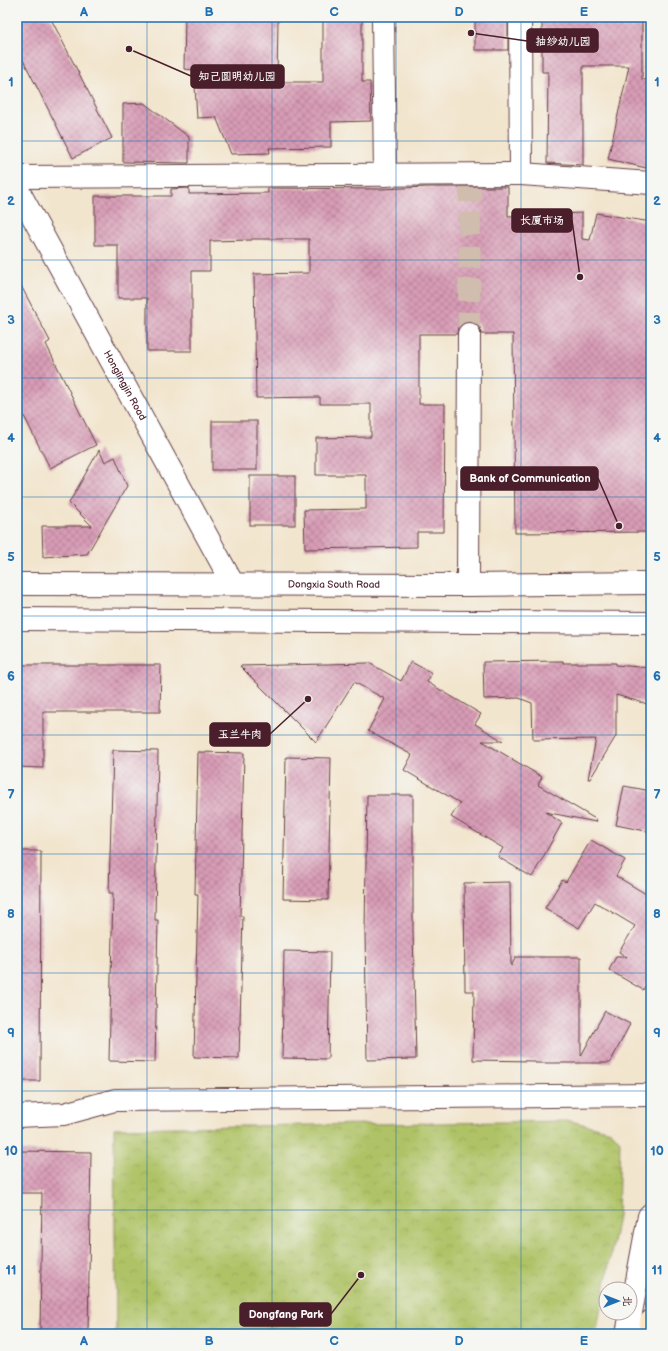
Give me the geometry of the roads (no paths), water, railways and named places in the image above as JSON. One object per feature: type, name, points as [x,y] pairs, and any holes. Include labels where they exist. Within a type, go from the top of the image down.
[{"type":"main road","points":[[648,1334],[651,1321]]},
{"type":"street","points":[[383,17],[385,175]]},
{"type":"street","points":[[520,17],[520,174]]},
{"type":"street","points":[[17,177],[385,175],[470,181],[520,174],[651,183]]},
{"type":"street","name":"Honglingjin Road","points":[[17,188],[22,211],[233,584]]},
{"type":"street","points":[[468,585],[470,334]]},
{"type":"street","name":"Dongxia South Road","points":[[17,584],[468,585],[651,583]]},
{"type":"street","points":[[17,619],[651,623]]},
{"type":"street","points":[[17,1116],[64,1114],[115,1100],[651,1095]]},
{"type":"street","points":[[627,1334],[649,1216],[651,1214]]},
{"type":"tunnel","points":[[469,334],[470,187]]},
{"type":"place","name":"抽纱幼儿园","points":[[471,33]]},
{"type":"place","name":"知己圆明幼儿园","points":[[129,49]]},
{"type":"place","name":"长厦市场","points":[[580,277]]},
{"type":"place","name":"Bank of Communication","points":[[619,526]]},
{"type":"place","name":"玉兰牛肉","points":[[308,699]]},
{"type":"place","name":"Dongfang Park","points":[[361,1275]]}]
